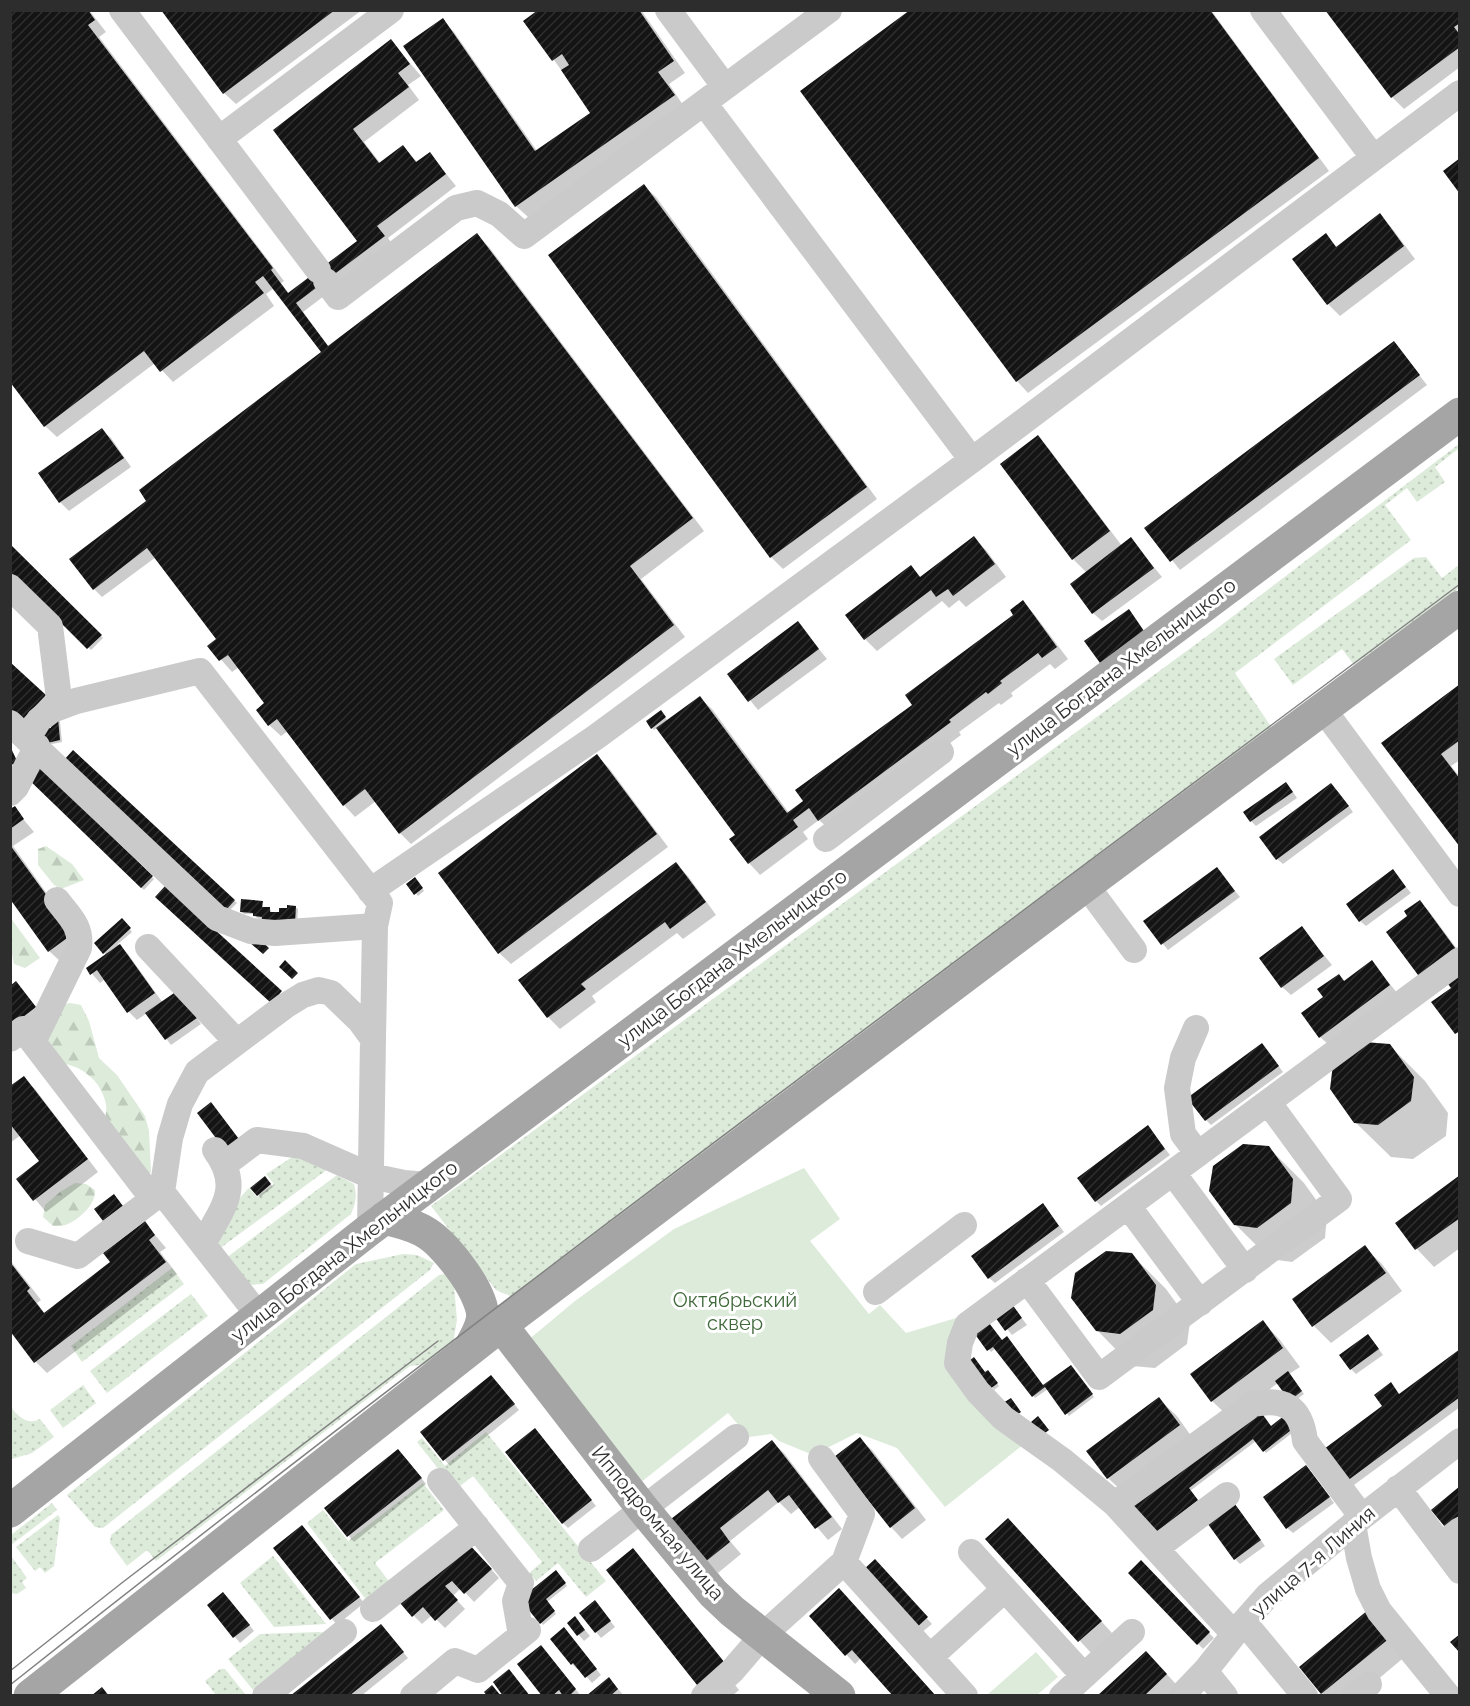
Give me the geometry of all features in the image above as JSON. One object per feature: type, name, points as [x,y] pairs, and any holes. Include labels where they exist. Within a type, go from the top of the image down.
[{"type":"main road","name":"улица Богдана Хмельницкого","points":[[10,1511],[428,1185],[1460,414]]},
{"type":"main road","points":[[30,1695],[501,1325],[1460,607]]},
{"type":"main road","points":[[377,1224],[411,1226],[433,1238],[470,1283],[477,1295],[483,1318],[468,1351]]},
{"type":"main road","name":"Ипподромная улица","points":[[501,1325],[643,1509],[712,1593],[833,1694]]},
{"type":"main road","points":[[10,1485],[52,1479]]},
{"type":"street","points":[[122,10],[338,297],[456,208],[477,203],[499,214],[524,236],[828,10]]},
{"type":"street","points":[[219,139],[391,10]]},
{"type":"street","points":[[668,10],[726,87]]},
{"type":"street","points":[[1263,10],[1373,157]]},
{"type":"street","points":[[25,736],[217,918],[251,931],[275,933],[375,906],[596,736],[972,460],[1460,93]]},
{"type":"street","points":[[704,103],[972,460]]},
{"type":"street","points":[[10,587],[50,626],[60,707]]},
{"type":"street","points":[[10,793],[16,787],[25,736],[39,720],[52,710],[76,701],[200,672],[375,906],[371,1176],[377,1224]]},
{"type":"street","points":[[1323,709],[1460,894]]},
{"type":"street","points":[[826,839],[941,752]]},
{"type":"street","points":[[878,800],[902,831]]},
{"type":"street","points":[[1086,885],[1134,950]]},
{"type":"street","points":[[57,900],[78,928],[81,935],[79,948],[22,1040],[157,1195],[203,1244],[259,1316]]},
{"type":"street","points":[[148,947],[236,1041]]},
{"type":"street","points":[[1305,1695],[1156,1548],[1115,1504],[1062,1460],[1003,1418],[978,1392],[957,1363],[960,1343],[967,1325],[1460,960]]},
{"type":"street","points":[[28,1241],[78,1256],[157,1195],[180,1104],[197,1072],[236,1041],[303,995],[319,990],[331,993],[360,1021],[373,1039]]},
{"type":"street","points":[[1196,1028],[1183,1058],[1178,1088],[1183,1134],[1198,1154]]},
{"type":"street","points":[[1028,1280],[1099,1377],[1245,1270],[1339,1200],[1268,1102]]},
{"type":"street","points":[[203,1244],[230,1191],[225,1164],[215,1150],[246,1126],[256,1140],[303,1146],[371,1176],[404,1184],[428,1185]]},
{"type":"street","points":[[1173,1173],[1245,1270]]},
{"type":"street","points":[[1128,1206],[1200,1303]]},
{"type":"street","points":[[876,1292],[964,1225]]},
{"type":"street","points":[[1115,1504],[1253,1404],[1271,1400],[1288,1405],[1298,1415],[1304,1426],[1305,1441],[1357,1521],[1359,1558],[1368,1589],[1379,1611],[1448,1695]]},
{"type":"street","points":[[591,1549],[736,1437]]},
{"type":"street","name":"улица 7-я Линия","points":[[1181,1695],[1205,1671],[1268,1595],[1398,1488],[1460,1441]]},
{"type":"street","points":[[704,1695],[732,1671],[763,1635],[844,1562],[862,1514],[821,1458]]},
{"type":"street","points":[[413,1695],[455,1661],[478,1670],[524,1633],[515,1600],[521,1582],[440,1481]]},
{"type":"street","points":[[1398,1488],[1450,1537],[1460,1571]]},
{"type":"street","points":[[1156,1548],[1227,1496]]},
{"type":"street","points":[[373,1609],[477,1527]]},
{"type":"street","points":[[971,1552],[1084,1676]]},
{"type":"street","points":[[844,1562],[965,1695]]},
{"type":"street","points":[[930,1657],[1005,1588]]},
{"type":"street","points":[[265,1695],[344,1632]]},
{"type":"street","points":[[1062,1695],[1132,1632]]},
{"type":"street","points":[[1205,1671],[1225,1695]]},
{"type":"green space","points":[[1459,444],[1459,450],[1435,467],[1445,482],[1417,502],[1407,488],[1385,505],[1411,540],[1235,673],[1274,731],[517,1299],[496,1290],[431,1206],[1207,636]]},
{"type":"green space","points":[[1426,557],[1442,578],[1459,565],[1459,588],[1354,665],[1342,649],[1293,685],[1274,659],[1414,558]]},
{"type":"green space","points":[[46,846],[72,864],[84,880],[61,889],[54,885],[38,865],[38,849]]},
{"type":"green space","points":[[10,917],[40,958],[25,968],[14,964]]},
{"type":"green space","points":[[70,1003],[81,1005],[89,1021],[99,1058],[117,1075],[145,1116],[149,1131],[151,1172],[148,1177],[104,1124],[106,1104],[94,1081],[74,1066],[57,1063],[46,1037],[60,1005]]},
{"type":"green space","points":[[294,1156],[328,1169],[219,1249],[224,1225],[238,1200],[249,1188],[257,1197],[274,1184],[266,1174]]},
{"type":"green space","name":"Октябрьский сквер","points":[[804,1168],[840,1219],[810,1241],[869,1314],[880,1305],[906,1333],[966,1315],[957,1342],[1024,1444],[945,1507],[897,1448],[857,1433],[813,1455],[779,1441],[771,1434],[749,1437],[728,1413],[640,1483],[527,1341],[575,1301],[674,1229]]},
{"type":"green space","points":[[337,1175],[354,1184],[356,1199],[351,1214],[263,1284],[248,1285],[226,1258]]},
{"type":"green space","points":[[75,1183],[86,1184],[95,1190],[93,1200],[87,1210],[73,1221],[65,1225],[53,1226],[43,1217],[45,1205]]},
{"type":"green space","points":[[403,1254],[417,1255],[434,1263],[430,1270],[103,1528],[95,1527],[67,1495],[356,1264]]},
{"type":"green space","points":[[172,1268],[184,1284],[82,1362],[71,1346]]},
{"type":"green space","points":[[445,1274],[454,1286],[457,1320],[453,1344],[429,1364],[410,1366],[156,1561],[147,1550],[127,1566],[110,1543],[111,1535],[439,1275]]},
{"type":"green space","points":[[191,1294],[208,1316],[107,1393],[90,1371]]},
{"type":"green space","points":[[83,1385],[96,1403],[63,1428],[50,1410]]},
{"type":"green space","points":[[10,1406],[27,1421],[40,1419],[54,1437],[32,1453],[12,1459]]},
{"type":"green space","points":[[486,1432],[606,1581],[586,1597],[558,1563],[536,1581],[529,1573],[542,1562],[473,1476],[455,1490],[417,1442],[422,1438],[445,1466]]},
{"type":"green space","points":[[423,1483],[444,1510],[375,1563],[394,1588],[371,1606],[307,1523],[323,1510],[348,1541]]},
{"type":"green space","points":[[52,1503],[57,1510],[11,1545],[11,1535]]},
{"type":"green space","points":[[58,1515],[60,1518],[54,1566],[45,1573],[40,1567],[35,1571],[16,1547]]},
{"type":"green space","points":[[11,1556],[27,1578],[22,1582],[26,1588],[17,1594],[11,1593]]},
{"type":"green space","points":[[273,1556],[326,1624],[274,1627],[240,1583]]},
{"type":"green space","points":[[319,1632],[332,1634],[257,1695],[228,1659],[260,1634]]},
{"type":"green space","points":[[1036,1652],[1058,1677],[1037,1695],[987,1695]]},
{"type":"green space","points":[[220,1669],[225,1669],[246,1695],[216,1695],[205,1681]]},
{"type":"building","points":[[10,10],[88,10],[95,20],[88,25],[273,268],[271,270],[288,293],[357,241],[273,130],[391,39],[410,64],[398,73],[409,87],[353,129],[379,163],[403,145],[416,162],[430,152],[446,174],[377,226],[385,236],[296,303],[328,346],[477,233],[693,518],[630,566],[674,625],[399,834],[365,789],[343,806],[277,719],[268,726],[256,710],[264,703],[228,655],[219,661],[207,646],[216,639],[147,548],[93,590],[69,559],[146,501],[139,490],[321,352],[263,276],[255,282],[264,293],[160,372],[144,351],[44,427],[10,382]]},
{"type":"building","points":[[161,10],[335,10],[223,94]]},
{"type":"building","points":[[538,10],[639,10],[674,61],[658,72],[675,95],[515,207],[403,46],[443,18],[535,151],[590,113],[561,70],[569,65],[562,54],[552,61],[523,21]]},
{"type":"building","points":[[910,10],[1210,10],[1319,158],[1016,382],[800,91]]},
{"type":"building","points":[[1325,10],[1460,10],[1460,23],[1454,27],[1460,35],[1460,47],[1391,98]]},
{"type":"building","points":[[1460,158],[1460,194],[1443,171]]},
{"type":"building","points":[[644,184],[867,487],[770,558],[548,255]]},
{"type":"building","points":[[1380,213],[1404,246],[1327,305],[1292,259],[1326,233],[1336,247]]},
{"type":"building","points":[[1394,341],[1420,375],[1170,562],[1144,528]]},
{"type":"building","points":[[102,428],[124,458],[59,503],[38,473]]},
{"type":"building","points":[[1038,435],[1110,531],[1072,560],[1000,464]]},
{"type":"building","points":[[974,536],[995,564],[953,596],[948,589],[936,597],[931,590],[864,640],[845,615],[911,565],[920,577]]},
{"type":"building","points":[[1131,537],[1154,568],[1092,614],[1070,584]]},
{"type":"building","points":[[10,544],[102,635],[87,649],[10,572]]},
{"type":"building","points":[[1023,600],[1057,647],[1042,658],[1038,653],[1000,681],[1002,683],[988,694],[986,692],[949,720],[951,722],[818,821],[809,808],[793,820],[798,827],[748,864],[729,839],[735,835],[656,728],[700,696],[787,813],[803,801],[795,790],[912,705],[905,695],[1013,615],[1010,610]]},
{"type":"building","points":[[1129,609],[1144,631],[1100,663],[1084,641]]},
{"type":"building","points":[[798,621],[819,649],[748,702],[727,674]]},
{"type":"building","points":[[10,662],[46,695],[22,720],[10,709]]},
{"type":"building","points":[[1460,684],[1460,740],[1441,754],[1460,779],[1460,847],[1381,743]]},
{"type":"building","points":[[661,710],[666,717],[651,729],[646,721]]},
{"type":"building","points":[[58,718],[60,740],[43,744],[42,728],[51,728],[50,719]]},
{"type":"building","points":[[10,746],[18,763],[10,765]]},
{"type":"building","points":[[73,750],[235,900],[226,910],[64,760]]},
{"type":"building","points":[[597,754],[657,834],[498,954],[438,873]]},
{"type":"building","points":[[37,764],[153,876],[141,888],[25,776]]},
{"type":"building","points":[[1286,782],[1293,792],[1250,822],[1243,812]]},
{"type":"building","points":[[1331,783],[1349,806],[1276,860],[1259,837]]},
{"type":"building","points":[[15,806],[24,819],[10,829],[10,809]]},
{"type":"building","points":[[10,845],[74,933],[48,952],[10,899]]},
{"type":"building","points":[[676,862],[706,902],[670,929],[665,922],[581,984],[586,989],[547,1018],[518,980]]},
{"type":"building","points":[[1217,867],[1235,891],[1161,945],[1143,921]]},
{"type":"building","points":[[1393,869],[1406,887],[1359,922],[1346,904]]},
{"type":"building","points":[[415,877],[423,888],[414,895],[406,884]]},
{"type":"building","points":[[166,885],[282,991],[271,1003],[155,897]]},
{"type":"building","points":[[241,899],[263,901],[262,907],[270,907],[270,912],[279,912],[279,908],[287,908],[287,905],[296,906],[295,923],[261,923],[262,917],[253,916],[253,913],[240,912]]},
{"type":"building","points":[[1420,900],[1458,952],[1421,979],[1386,932],[1407,916],[1404,911]]},
{"type":"building","points":[[122,918],[131,928],[103,954],[94,943]]},
{"type":"building","points":[[1302,926],[1324,956],[1281,988],[1259,958]]},
{"type":"building","points":[[255,935],[269,948],[263,954],[249,942]]},
{"type":"building","points":[[120,944],[155,993],[127,1013],[97,970],[90,975],[86,968]]},
{"type":"building","points":[[285,960],[298,973],[292,979],[279,967]]},
{"type":"building","points":[[1372,960],[1390,985],[1319,1038],[1301,1013],[1323,997],[1317,989],[1339,974],[1344,981]]},
{"type":"building","points":[[1460,969],[1460,1031],[1455,1034],[1431,1002],[1451,988],[1445,980]]},
{"type":"building","points":[[16,981],[36,1007],[10,1027],[10,986]]},
{"type":"building","points":[[177,991],[197,1018],[165,1040],[145,1013]]},
{"type":"building","points":[[1364,1042],[1390,1044],[1414,1077],[1411,1101],[1378,1125],[1354,1123],[1330,1089],[1333,1064]]},
{"type":"building","points":[[1262,1043],[1279,1066],[1205,1121],[1187,1098]]},
{"type":"building","points":[[24,1076],[88,1159],[33,1201],[16,1179],[39,1161],[10,1124],[10,1086]]},
{"type":"building","points":[[211,1102],[251,1155],[237,1166],[197,1113]]},
{"type":"building","points":[[1148,1125],[1165,1149],[1095,1202],[1077,1178]]},
{"type":"building","points":[[1243,1144],[1269,1146],[1293,1179],[1291,1203],[1257,1228],[1234,1225],[1209,1191],[1213,1166]]},
{"type":"building","points":[[1460,1175],[1460,1218],[1415,1250],[1395,1223]]},
{"type":"building","points":[[265,1176],[271,1184],[257,1196],[250,1188]]},
{"type":"building","points":[[114,1194],[123,1206],[103,1221],[94,1209]]},
{"type":"building","points":[[1043,1203],[1059,1226],[988,1279],[971,1256]]},
{"type":"building","points":[[145,1221],[155,1235],[149,1240],[166,1262],[34,1363],[10,1331],[10,1262],[30,1288],[27,1291],[44,1313],[110,1262],[103,1253]]},
{"type":"building","points":[[1365,1245],[1386,1273],[1312,1327],[1292,1299]]},
{"type":"building","points":[[1106,1251],[1132,1253],[1156,1285],[1153,1310],[1120,1334],[1096,1331],[1071,1298],[1075,1273]]},
{"type":"building","points":[[1012,1304],[1022,1318],[1005,1331],[995,1317]]},
{"type":"building","points":[[986,1319],[1002,1340],[1007,1336],[1043,1385],[1071,1365],[1093,1394],[1065,1415],[1045,1387],[1032,1397],[993,1347],[987,1351],[972,1330]]},
{"type":"building","points":[[1263,1320],[1283,1348],[1211,1402],[1190,1374]]},
{"type":"building","points":[[1368,1334],[1379,1349],[1350,1370],[1339,1355]]},
{"type":"building","points":[[1460,1349],[1460,1397],[1347,1481],[1324,1449],[1382,1406],[1374,1395],[1391,1382],[1399,1394]]},
{"type":"building","points":[[974,1357],[985,1372],[988,1370],[998,1383],[990,1389],[966,1363]]},
{"type":"building","points":[[1288,1371],[1302,1391],[1288,1402],[1275,1381]]},
{"type":"building","points":[[491,1375],[515,1404],[443,1461],[420,1432]]},
{"type":"building","points":[[1159,1397],[1180,1425],[1107,1479],[1086,1451]]},
{"type":"building","points":[[1011,1398],[1021,1412],[1014,1417],[1003,1403]]},
{"type":"building","points":[[1258,1408],[1271,1426],[1285,1415],[1295,1427],[1263,1452],[1253,1439],[1189,1488],[1198,1500],[1153,1535],[1131,1505]]},
{"type":"building","points":[[1038,1416],[1049,1430],[1041,1436],[1031,1422]]},
{"type":"building","points":[[535,1428],[592,1500],[562,1524],[505,1452]]},
{"type":"building","points":[[860,1437],[915,1508],[890,1528],[834,1457]]},
{"type":"building","points":[[772,1440],[832,1517],[815,1529],[789,1495],[778,1503],[768,1490],[720,1528],[730,1542],[705,1562],[671,1519]]},
{"type":"building","points":[[398,1449],[422,1478],[347,1537],[324,1508]]},
{"type":"building","points":[[1306,1465],[1330,1497],[1286,1529],[1263,1497]]},
{"type":"building","points":[[1460,1486],[1460,1515],[1445,1527],[1431,1510]]},
{"type":"building","points":[[1232,1500],[1261,1540],[1234,1560],[1205,1520]]},
{"type":"building","points":[[1008,1518],[1102,1621],[1078,1642],[985,1539]]},
{"type":"building","points":[[302,1525],[360,1597],[330,1620],[273,1548]]},
{"type":"building","points":[[467,1542],[492,1569],[464,1594],[452,1581],[445,1586],[458,1600],[435,1621],[423,1607],[412,1617],[400,1603]]},
{"type":"building","points":[[633,1548],[729,1668],[701,1690],[606,1570]]},
{"type":"building","points":[[875,1559],[928,1617],[915,1629],[862,1571]]},
{"type":"building","points":[[1141,1560],[1210,1632],[1197,1645],[1128,1573]]},
{"type":"building","points":[[556,1570],[566,1583],[546,1599],[555,1611],[540,1624],[520,1599]]},
{"type":"building","points":[[839,1588],[936,1696],[893,1696],[852,1650],[845,1656],[809,1616]]},
{"type":"building","points":[[223,1592],[250,1625],[233,1638],[207,1605]]},
{"type":"building","points":[[595,1600],[611,1621],[595,1633],[579,1613]]},
{"type":"building","points":[[1368,1610],[1391,1637],[1321,1694],[1299,1667]]},
{"type":"building","points":[[575,1616],[585,1630],[577,1636],[567,1623]]},
{"type":"building","points":[[381,1624],[404,1652],[349,1696],[290,1696]]},
{"type":"building","points":[[564,1627],[597,1669],[585,1678],[550,1639]]},
{"type":"building","points":[[1460,1634],[1460,1653],[1450,1642]]},
{"type":"building","points":[[541,1645],[576,1689],[569,1696],[563,1696],[559,1690],[552,1696],[542,1696],[517,1664]]},
{"type":"building","points":[[1146,1651],[1167,1674],[1144,1696],[1097,1696]]},
{"type":"building","points":[[509,1669],[530,1696],[503,1696],[493,1682]]},
{"type":"building","points":[[609,1677],[618,1689],[610,1696],[586,1696]]},
{"type":"building","points":[[492,1685],[501,1696],[487,1696],[484,1692]]},
{"type":"building","points":[[102,1687],[109,1696],[91,1696]]},
{"type":"tram line","points":[[10,1685],[189,1544],[550,1267],[1460,584]]},
{"type":"tram line","points":[[10,1671],[438,1341]]}]
